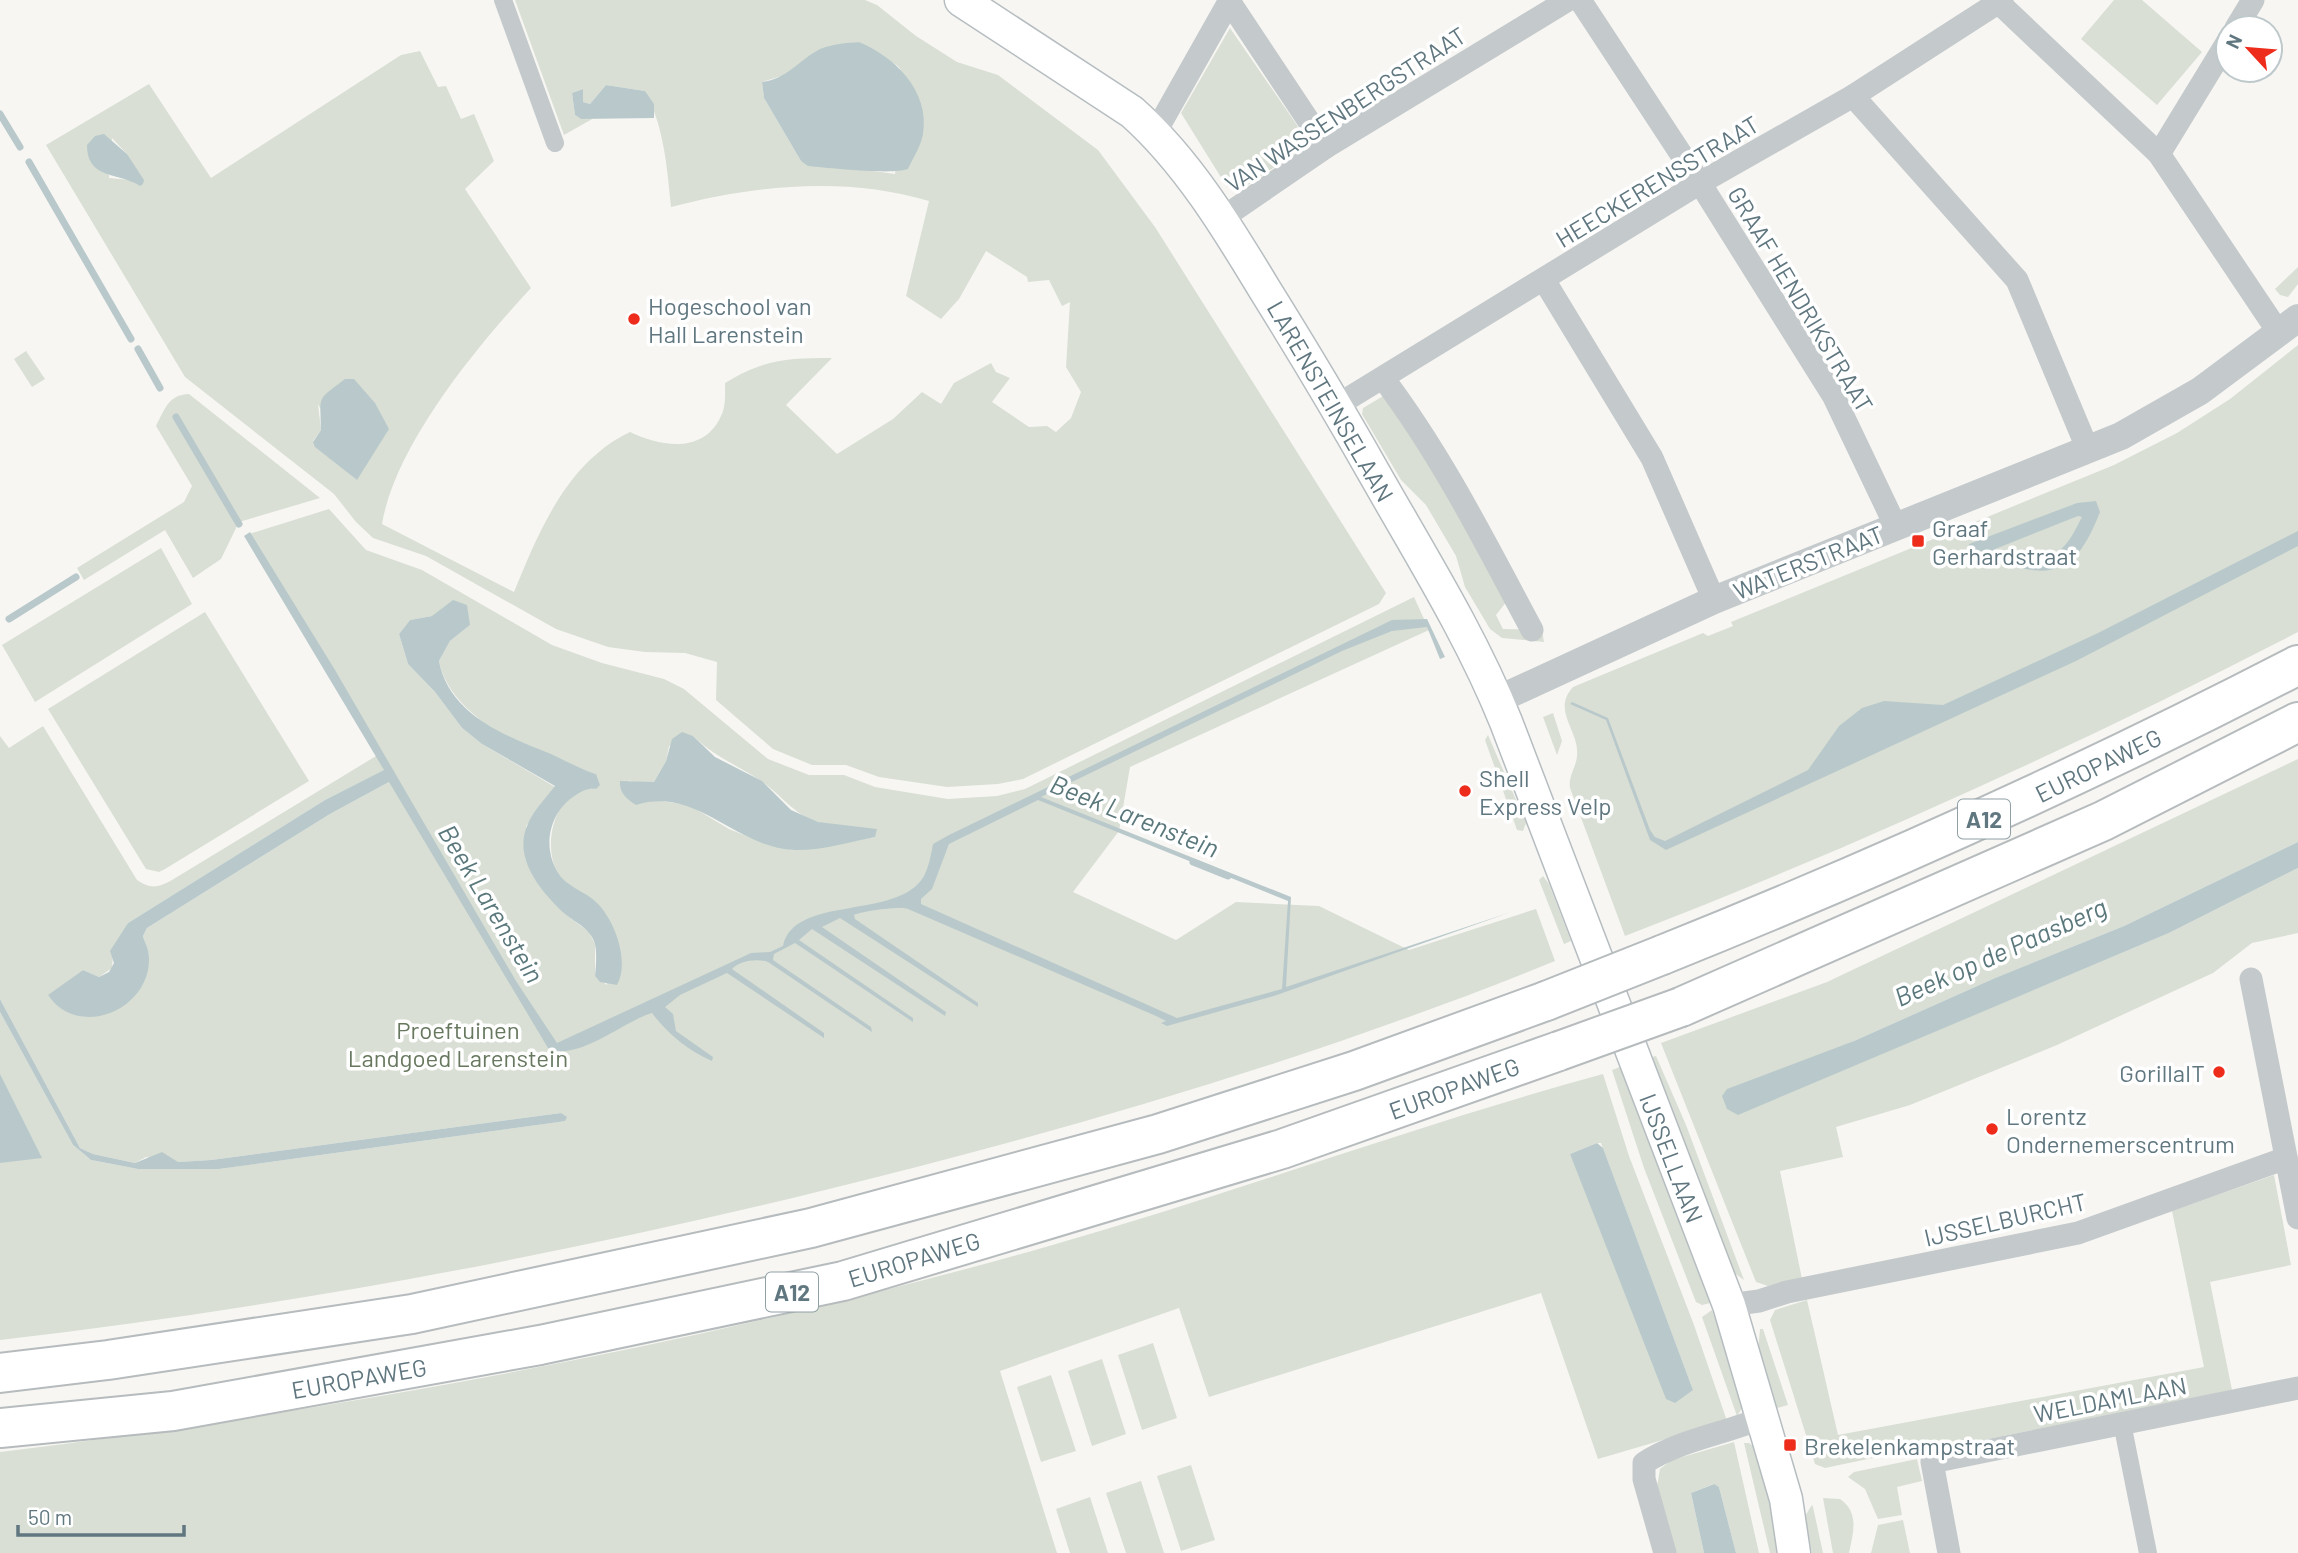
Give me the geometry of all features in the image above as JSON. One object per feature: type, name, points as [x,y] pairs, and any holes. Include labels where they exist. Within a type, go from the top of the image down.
[{"type":"highway","name":"EUROPAWEG","points":[[0,1373],[120,1358],[412,1314],[811,1228],[1158,1135],[1354,1071],[1546,1001],[1840,884],[2024,801],[2298,665]]},
{"type":"highway","name":"EUROPAWEG","points":[[0,1428],[173,1411],[540,1345],[843,1281],[1282,1149],[1681,1007],[2104,821],[2298,722]]},
{"type":"main road","name":"LARENSTEINSELAAN","points":[[961,0],[1132,112],[1155,132],[1221,219],[1336,406],[1497,699],[1573,901]]},
{"type":"main road","name":"IJSSELLAAN","points":[[1573,901],[1729,1305],[1786,1499],[1794,1553]]},
{"type":"street","points":[[503,0],[555,143]]},
{"type":"street","points":[[1155,132],[1229,0],[1326,147]]},
{"type":"street","name":"VAN WASSENBERGSTRAAT","points":[[1221,219],[1326,147],[1568,0]]},
{"type":"street","name":"GRAAF HENDRIKSTRAAT","points":[[1580,0],[1700,183],[1834,397],[1896,527]]},
{"type":"street","points":[[2001,2],[2160,154],[2288,326]]},
{"type":"street","name":"HEECKERENSSTRAAT","points":[[1336,406],[1700,183],[1853,96],[2001,2]]},
{"type":"street","points":[[2160,154],[2214,64]]},
{"type":"street","points":[[1853,96],[2017,280],[2088,450]]},
{"type":"street","points":[[1544,280],[1652,458],[1714,600]]},
{"type":"street","name":"WATERSTRAAT","points":[[1497,699],[1714,600],[2088,450],[2200,391],[2288,326]]},
{"type":"street","points":[[1383,378],[1410,414],[1467,508],[1532,630]]},
{"type":"street","points":[[2251,979],[2298,1218]]},
{"type":"street","name":"IJSSELBURCHT","points":[[1729,1305],[1759,1301],[1787,1292],[2078,1233],[2286,1158]]},
{"type":"street","name":"WELDAMLAAN","points":[[1950,1553],[1932,1462],[2298,1388]]},
{"type":"street","points":[[1665,1553],[1644,1479],[1644,1463],[1660,1452],[1735,1429],[1764,1417]]},
{"type":"street","points":[[2122,1423],[2148,1553]]},
{"type":"green space","points":[[515,0],[865,0],[877,5],[916,36],[957,62],[998,75],[1098,150],[1155,227],[1386,593],[1379,604],[1023,779],[998,784],[947,787],[879,777],[846,765],[812,765],[773,749],[716,700],[717,662],[685,653],[645,652],[608,647],[556,629],[426,556],[373,538],[356,522],[334,494],[185,377],[46,145],[149,84],[211,178],[401,55],[420,51],[438,87],[446,86],[461,119],[474,114],[494,161],[465,189],[531,288],[487,338],[441,398],[403,462],[382,524],[514,592],[545,522],[572,480],[589,461],[630,432],[668,444],[693,442],[704,437],[723,412],[725,383],[764,365],[789,360],[832,358],[786,405],[837,454],[893,419],[922,392],[941,404],[954,383],[991,363],[996,372],[1010,378],[992,402],[1029,427],[1047,426],[1056,432],[1071,418],[1081,392],[1066,367],[1070,302],[1062,306],[1049,280],[1028,282],[1027,277],[986,251],[959,299],[941,319],[906,296],[929,201],[865,188],[800,186],[735,193],[671,207],[661,133],[645,91],[606,85],[590,104],[583,102],[583,89],[572,93],[575,115],[581,119],[594,118],[564,135]],"holes":[[[859,42],[898,66],[907,79],[895,174],[801,161],[764,98],[762,82],[788,74],[820,50]],[[112,138],[127,154],[140,186],[131,180],[109,178]],[[318,404],[357,480],[313,441],[321,430]]]},
{"type":"green space","points":[[2114,0],[2142,0],[2202,52],[2157,105],[2081,39]]},
{"type":"green space","points":[[1230,28],[1301,131],[1299,151],[1240,190],[1227,187],[1181,113]]},
{"type":"green space","points":[[2298,267],[2298,284],[2288,297],[2280,295],[2275,289]]},
{"type":"green space","points":[[2298,345],[2298,632],[2133,715],[1966,793],[1796,867],[1625,936],[1570,788],[1577,747],[1565,713],[1565,704],[1573,687],[1703,633],[1708,636],[1733,626],[1731,622],[2114,465],[2177,433],[2230,399]]},
{"type":"green space","points":[[26,351],[45,379],[32,387],[14,359]]},
{"type":"green space","points":[[189,394],[320,498],[239,522],[221,559],[193,578],[165,530],[84,580],[77,568],[184,502],[192,486],[156,426],[172,400]]},
{"type":"green space","points":[[1385,395],[1470,530],[1507,601],[1496,615],[1503,629],[1542,630],[1544,642],[1502,638],[1490,629],[1465,587],[1456,556],[1426,505],[1401,480],[1362,414],[1363,408]]},
{"type":"green space","name":"Proeftuinen Landgoed Larenstein","points":[[329,509],[366,550],[422,570],[552,645],[602,663],[664,679],[684,689],[768,759],[809,775],[844,775],[875,787],[948,799],[997,796],[1025,789],[1414,597],[1429,630],[1130,767],[1119,831],[1073,892],[1176,940],[1236,902],[1319,906],[1409,950],[1536,909],[1555,961],[1374,1029],[1190,1090],[1004,1144],[817,1192],[614,1238],[411,1279],[206,1313],[0,1340],[0,1012],[73,1145],[91,1160],[138,1169],[219,1169],[565,1121],[561,1113],[211,1160],[178,1162],[146,1157],[135,1163],[93,1154],[80,1148],[0,999],[0,736],[9,748],[43,726],[137,880],[154,886],[172,880],[376,756],[246,535]],"holes":[[[432,616],[470,625],[450,641],[439,661],[447,683],[461,702],[480,719],[526,747],[596,774],[596,789],[583,790],[572,795],[563,805],[556,817],[551,845],[560,876],[595,901],[607,985],[595,976],[595,944],[589,932],[565,914],[526,826],[555,787],[482,744],[462,728],[435,692],[408,664],[399,634],[410,620]],[[693,736],[718,756],[761,781],[808,818],[875,837],[793,850],[769,845],[729,829],[689,805],[654,800],[628,780],[639,784],[654,782],[666,761],[669,746]],[[385,770],[389,782],[330,814],[147,928],[143,936],[149,955],[145,979],[48,996],[83,970],[99,977],[112,968],[113,955],[128,923],[325,800]]]},
{"type":"green space","points":[[161,548],[192,604],[35,702],[2,645]]},
{"type":"green space","points":[[205,612],[309,781],[159,872],[146,869],[48,709]]},
{"type":"green space","points":[[1553,713],[1562,741],[1557,755],[1543,717]]},
{"type":"green space","points":[[1488,735],[1526,823],[1523,831],[1517,830],[1485,740]]},
{"type":"green space","points":[[2298,759],[2298,842],[2124,926],[1995,978],[1854,1041],[1727,1108],[1738,1114],[2169,933],[2298,868],[2298,933],[2252,943],[2213,973],[2057,1045],[1910,1105],[1836,1127],[1843,1157],[1780,1171],[1802,1279],[1768,1286],[1756,1282],[1661,1043],[1827,982]]},
{"type":"green space","points":[[1543,876],[1549,884],[1571,941],[1564,944],[1539,880]]},
{"type":"green space","points":[[1656,1056],[1686,1125],[1744,1280],[1733,1272],[1648,1058]]},
{"type":"green space","points":[[1620,1067],[1710,1303],[1702,1305],[1696,1302],[1644,1168],[1612,1070]]},
{"type":"green space","points":[[1603,1074],[1629,1156],[1694,1325],[1727,1421],[1598,1459],[1541,1293],[1209,1397],[1179,1308],[1000,1371],[1057,1553],[0,1553],[0,1452],[133,1435],[397,1393],[659,1343],[790,1313],[1049,1246]],"holes":[[[1601,1143],[1693,1390],[1570,1154]]]},
{"type":"green space","points":[[2274,1175],[2291,1265],[2210,1282],[2232,1390],[1929,1451],[1920,1448],[1825,1468],[1815,1464],[1770,1320],[1775,1310],[1807,1300],[1838,1435],[2204,1367],[2172,1211]]},
{"type":"green space","points":[[1712,1310],[1742,1396],[1742,1408],[1737,1416],[1702,1317]]},
{"type":"green space","points":[[1760,1329],[1763,1329],[1788,1405],[1777,1408],[1758,1352]]},
{"type":"green space","points":[[1153,1343],[1177,1418],[1142,1430],[1118,1355]]},
{"type":"green space","points":[[1102,1359],[1126,1434],[1092,1446],[1068,1371]]},
{"type":"green space","points":[[1051,1375],[1076,1451],[1041,1462],[1017,1387]]},
{"type":"green space","points":[[1734,1442],[1759,1553],[1736,1553],[1719,1487],[1713,1484],[1691,1493],[1704,1553],[1673,1553],[1657,1487],[1660,1469],[1672,1460]]},
{"type":"green space","points":[[1744,1443],[1749,1443],[1759,1451],[1782,1553],[1770,1553]]},
{"type":"green space","points":[[1917,1459],[1922,1481],[1897,1487],[1902,1515],[1878,1519],[1865,1489],[1848,1477],[1854,1472]]},
{"type":"green space","points":[[1191,1465],[1215,1540],[1181,1551],[1157,1476]]},
{"type":"green space","points":[[1141,1481],[1164,1553],[1126,1553],[1106,1493]]},
{"type":"green space","points":[[1090,1497],[1108,1553],[1070,1553],[1056,1509]]},
{"type":"green space","points":[[1823,1498],[1840,1499],[1853,1517],[1849,1553],[1833,1553]]},
{"type":"green space","points":[[1812,1505],[1823,1553],[1812,1553],[1805,1516]]},
{"type":"green space","points":[[1903,1520],[1910,1553],[1871,1553],[1878,1525]]},
{"type":"shaded area","points":[[859,42],[897,66],[915,90],[921,104],[923,134],[908,169],[876,171],[808,166],[801,161],[764,98],[762,82],[779,77],[820,49]]},
{"type":"shaded area","points":[[606,85],[645,91],[654,104],[654,118],[581,119],[575,115],[572,93],[583,89],[583,102],[590,104]]},
{"type":"shaded area","points":[[104,134],[127,154],[144,180],[143,184],[140,186],[98,170],[92,164],[87,145],[95,136]]},
{"type":"shaded area","points":[[345,379],[354,379],[375,403],[389,429],[357,480],[315,447],[313,442],[321,430],[321,404],[324,396]]},
{"type":"shaded area","points":[[2096,501],[2100,512],[2083,546],[2074,558],[2063,566],[2051,570],[2020,568],[1969,553],[1969,544],[2077,503]],"holes":[[[2078,516],[2082,517],[2067,543],[2060,550],[2045,557],[2027,558],[1995,549]]]},
{"type":"shaded area","points":[[2298,531],[2298,546],[2076,661],[1666,850],[1650,840],[1606,720],[1570,704],[1572,702],[1608,718],[1650,830],[1655,837],[1665,841],[1808,770],[1839,726],[1862,708],[1884,701],[1943,705],[2098,633]]},
{"type":"shaded area","points":[[250,532],[335,670],[516,981],[557,1043],[751,953],[770,952],[783,946],[791,930],[806,919],[893,899],[911,890],[924,876],[933,844],[949,835],[1392,620],[1427,619],[1445,657],[1440,659],[1427,627],[1392,631],[1342,651],[1041,797],[1291,897],[1286,987],[1511,912],[1274,996],[1167,1026],[1161,1023],[1166,1021],[1156,1016],[908,909],[873,911],[854,915],[855,919],[978,1003],[978,1007],[840,918],[822,927],[946,1012],[945,1016],[812,929],[799,940],[913,1018],[913,1022],[795,943],[774,954],[773,960],[871,1027],[872,1032],[768,962],[754,960],[732,969],[824,1033],[824,1038],[727,973],[680,995],[665,1007],[673,1014],[676,1031],[713,1057],[712,1061],[679,1041],[652,1013],[586,1046],[559,1051],[548,1048],[389,782],[330,814],[147,928],[143,936],[149,954],[146,976],[138,992],[126,1004],[110,1013],[94,1017],[77,1016],[61,1008],[48,995],[83,970],[99,977],[109,972],[114,963],[110,951],[128,923],[325,800],[384,770],[244,536]],"holes":[[[1038,800],[1288,901],[1282,989],[1177,1018],[921,904],[921,899],[932,889],[949,844]]]},
{"type":"shaded area","points":[[453,600],[467,605],[470,625],[450,641],[439,661],[454,696],[482,721],[498,731],[596,774],[600,785],[596,789],[588,789],[578,794],[560,810],[551,829],[550,850],[552,861],[561,876],[595,901],[609,918],[621,953],[621,976],[617,985],[600,982],[595,976],[596,952],[593,939],[587,930],[547,896],[527,863],[524,838],[527,826],[555,786],[482,744],[462,728],[435,692],[408,664],[399,634],[410,620],[432,616]]},
{"type":"shaded area","points":[[682,732],[693,736],[715,757],[762,781],[791,810],[818,822],[877,829],[875,837],[825,848],[794,850],[753,839],[697,810],[678,804],[658,801],[636,805],[622,792],[620,781],[654,782],[666,761],[672,739]]},
{"type":"shaded area","points":[[2298,842],[2298,868],[2169,933],[1738,1115],[1727,1109],[1722,1096],[1727,1089],[1854,1041],[1995,978],[2124,926]]},
{"type":"shaded area","points":[[0,999],[80,1148],[93,1154],[135,1163],[162,1152],[178,1162],[211,1160],[561,1113],[567,1117],[565,1121],[559,1122],[219,1169],[138,1169],[91,1160],[73,1145],[0,1012]]},
{"type":"shaded area","points":[[0,1074],[42,1158],[0,1163]]},
{"type":"shaded area","points":[[1597,1143],[1603,1148],[1693,1390],[1675,1403],[1666,1399],[1570,1154]]},
{"type":"shaded area","points":[[1714,1484],[1719,1487],[1736,1553],[1704,1553],[1691,1493]]},
{"type":"waterway","points":[[0,114],[20,147]]},
{"type":"waterway","points":[[29,162],[131,339]]},
{"type":"waterway","points":[[138,349],[160,388]]},
{"type":"waterway","points":[[176,417],[239,524]]},
{"type":"waterway","points":[[9,619],[76,577]]},
{"type":"waterway","name":"Beek Larenstein","points":[[1193,862],[1228,876]]},
{"type":"place","name":"Hogeschool van Hall Larenstein","points":[[634,319]]},
{"type":"place","name":"Graaf Gerhardstraat","points":[[1918,541]]},
{"type":"place","name":"Shell Express Velp","points":[[1465,791]]},
{"type":"place","name":"GorillaIT","points":[[2219,1072]]},
{"type":"place","name":"Lorentz Ondernemerscentrum","points":[[1992,1129]]},
{"type":"place","name":"Brekelenkampstraat","points":[[1790,1445]]},
{"type":"water label","name":"Beek op de Paasberg","points":[[2000,951]]}]
